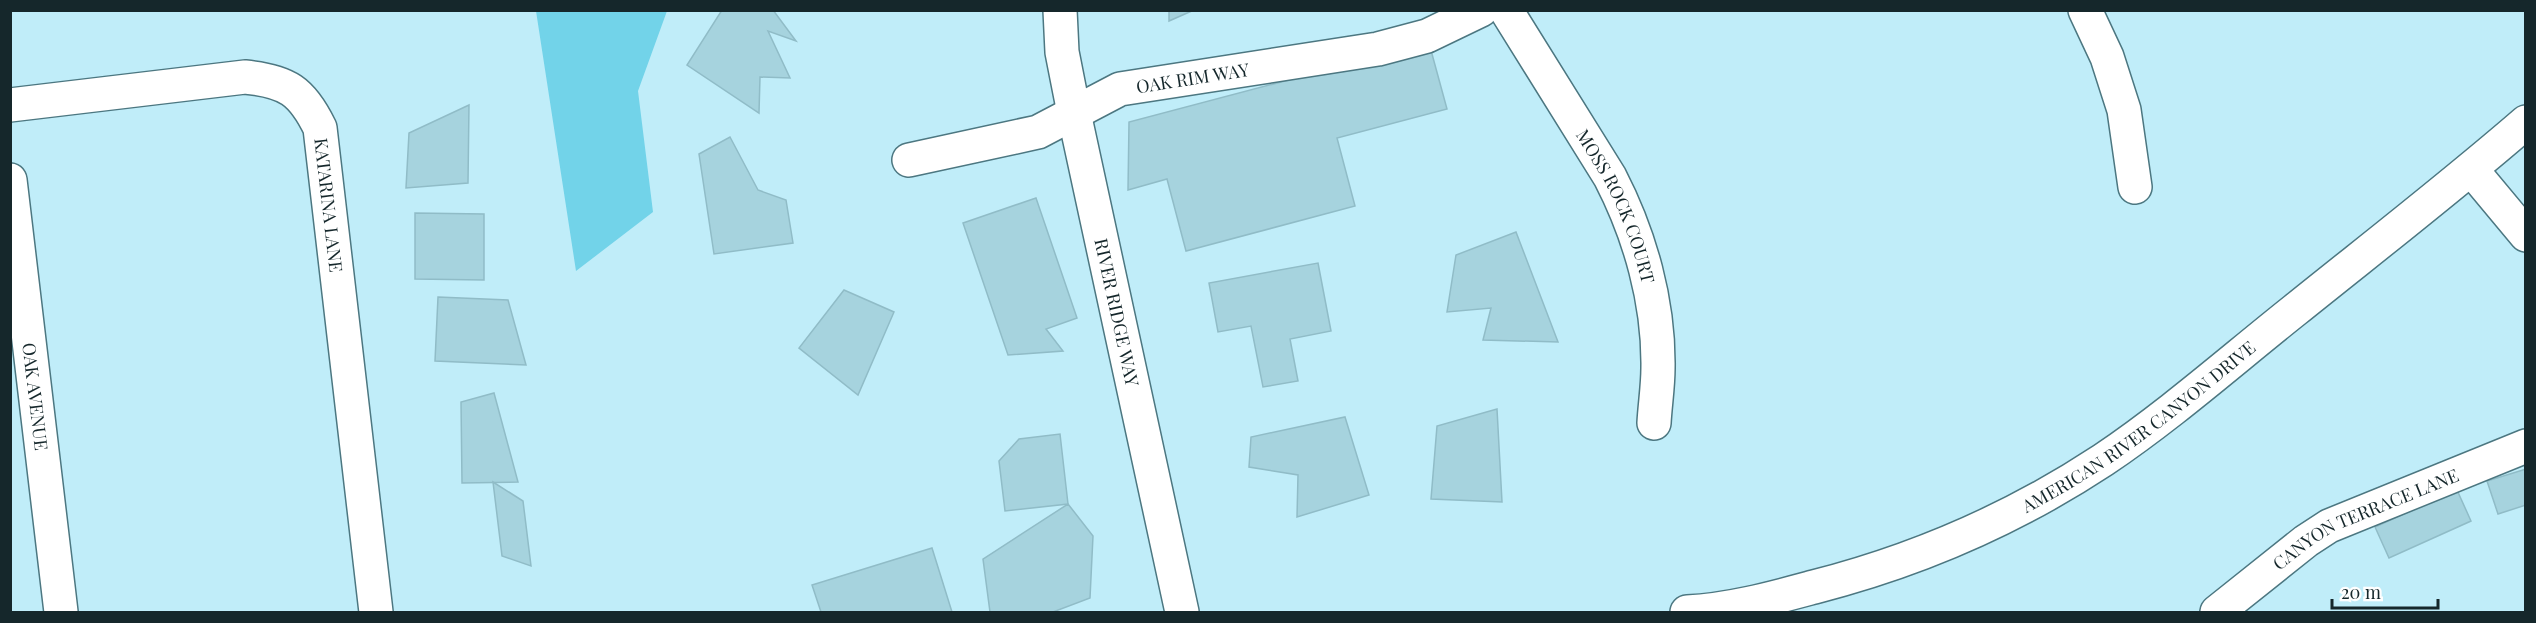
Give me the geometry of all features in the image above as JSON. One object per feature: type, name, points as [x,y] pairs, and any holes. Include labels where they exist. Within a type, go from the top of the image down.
[{"type":"street","name":"RIVER RIDGE WAY","points":[[1060,10],[1062,52],[1074,113],[1182,612]]},
{"type":"street","name":"OAK RIM WAY","points":[[909,160],[1038,132],[1120,89],[1378,49],[1427,36],[1481,10]]},
{"type":"street","name":"MOSS ROCK COURT","points":[[1506,10],[1610,177],[1623,202],[1642,256],[1654,311],[1658,367],[1654,423]]},
{"type":"street","points":[[2085,10],[2107,57],[2124,110],[2135,187]]},
{"type":"street","name":"KATARINA LANE","points":[[10,105],[245,77],[272,80],[296,92],[308,105],[320,128],[376,612]]},
{"type":"street","name":"AMERICAN RIVER CANYON DRIVE","points":[[1688,612],[1764,600],[1862,575],[1953,541],[2014,512],[2102,460],[2157,421],[2471,170],[2526,122]]},
{"type":"street","points":[[2471,170],[2526,235]]},
{"type":"street","name":"OAK AVENUE","points":[[10,180],[61,612]]},
{"type":"street","name":"CANYON TERRACE LANE","points":[[2217,612],[2306,541],[2329,526],[2526,446]]},
{"type":"shaded area","points":[[536,11],[667,11],[638,91],[653,212],[576,271]]},
{"type":"building","points":[[722,10],[773,10],[796,41],[768,31],[790,78],[760,77],[759,113],[687,65]]},
{"type":"building","points":[[1169,10],[1194,10],[1169,21]]},
{"type":"building","points":[[1429,43],[1447,109],[1337,138],[1355,206],[1186,251],[1167,179],[1128,190],[1129,122]]},
{"type":"building","points":[[469,105],[468,183],[406,188],[409,133]]},
{"type":"building","points":[[730,137],[758,190],[786,200],[793,243],[714,254],[699,154]]},
{"type":"building","points":[[1036,198],[1077,318],[1046,329],[1063,351],[1008,355],[963,223]]},
{"type":"building","points":[[415,213],[484,214],[484,280],[415,279]]},
{"type":"building","points":[[1516,232],[1558,342],[1483,340],[1491,308],[1447,312],[1456,255]]},
{"type":"building","points":[[1318,263],[1331,331],[1290,339],[1298,381],[1263,387],[1251,326],[1218,332],[1209,283]]},
{"type":"building","points":[[844,290],[894,312],[858,395],[799,348]]},
{"type":"building","points":[[438,297],[508,300],[526,365],[435,361]]},
{"type":"building","points":[[494,393],[518,482],[462,483],[461,402]]},
{"type":"building","points":[[1497,409],[1502,502],[1431,499],[1437,426]]},
{"type":"building","points":[[1345,417],[1369,495],[1297,517],[1298,475],[1249,467],[1251,437]]},
{"type":"building","points":[[1060,434],[1068,504],[1005,511],[999,461],[1019,439]]},
{"type":"building","points":[[2526,469],[2526,505],[2498,514],[2487,481]]},
{"type":"building","points":[[493,482],[523,501],[531,566],[502,556]]},
{"type":"building","points":[[2457,490],[2471,521],[2389,558],[2375,527]]},
{"type":"building","points":[[1068,504],[1093,536],[1090,598],[1053,612],[990,612],[983,559]]},
{"type":"building","points":[[932,548],[952,612],[821,612],[812,585]]}]
